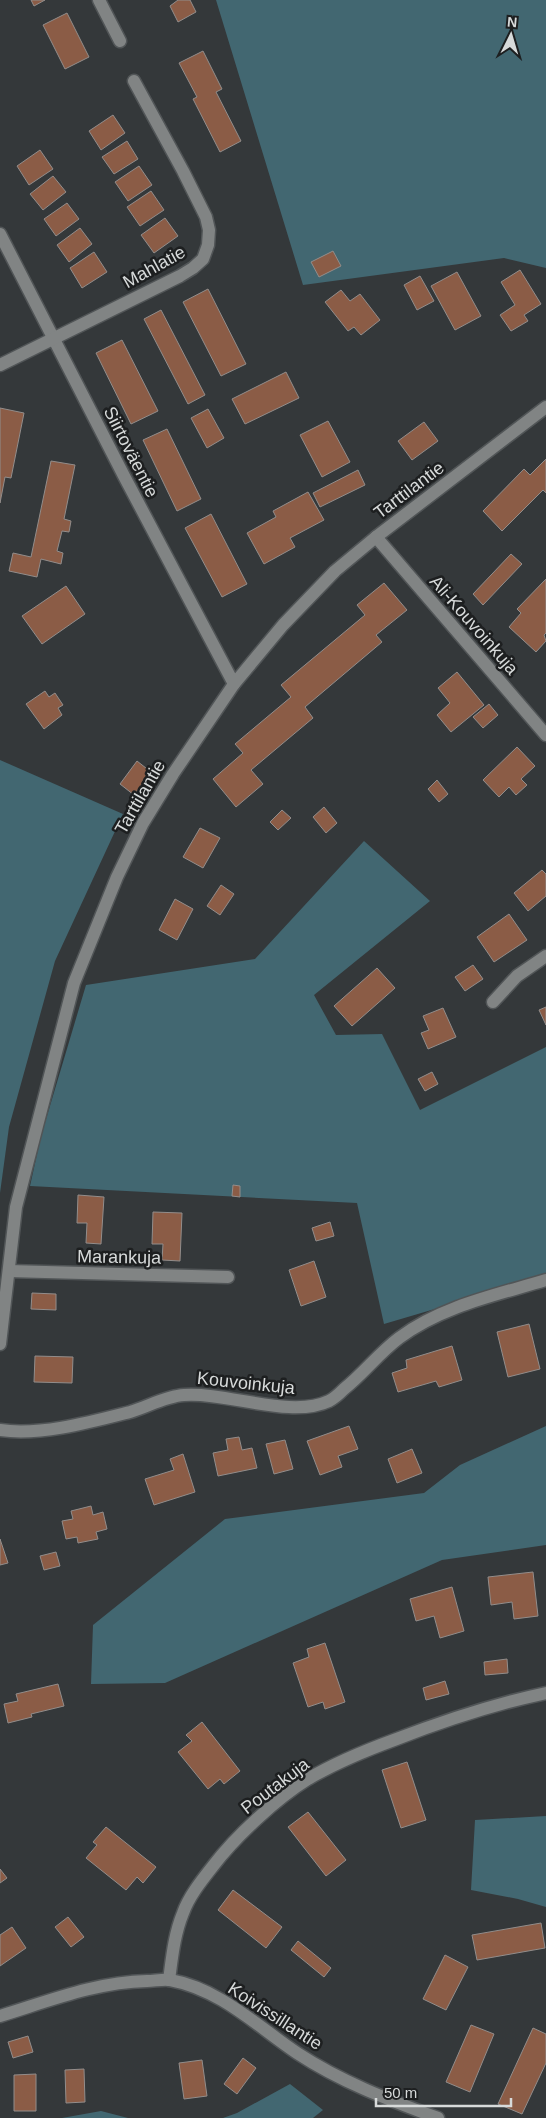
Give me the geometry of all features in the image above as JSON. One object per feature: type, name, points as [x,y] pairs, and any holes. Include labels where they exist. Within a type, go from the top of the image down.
[{"type":"street","points":[[99,0],[120,41]]},
{"type":"street","name":"Mahlatie","points":[[0,365],[194,268],[203,259],[208,245],[209,230],[206,217],[134,81]]},
{"type":"street","name":"Siirtoväentie","points":[[0,234],[124,476],[234,684]]},
{"type":"street","name":"Tarttilantie","points":[[0,1344],[16,1207],[74,983],[117,877],[144,823],[173,774],[234,684],[283,625],[335,571],[376,537],[546,407]]},
{"type":"street","name":"Ali-Kouvoinkuja","points":[[376,537],[546,735]]},
{"type":"street","points":[[493,1002],[517,976],[546,956]]},
{"type":"street","name":"Marankuja","points":[[9,1271],[228,1277]]},
{"type":"street","name":"Kouvoinkuja","points":[[0,1430],[28,1431],[60,1427],[130,1412],[181,1395],[201,1394],[287,1407],[308,1407],[330,1400],[354,1382],[399,1338],[445,1310],[546,1280]]},
{"type":"street","name":"Poutakuja","points":[[169,1980],[176,1936],[183,1912],[197,1886],[223,1853],[242,1833],[306,1780],[345,1759],[425,1728],[478,1710],[546,1693]]},
{"type":"street","name":"Koivissillantie","points":[[0,2016],[108,1983],[169,1980],[219,1999],[248,2016],[297,2053],[342,2080],[382,2098],[438,2118]]},
{"type":"shaded area","points":[[216,0],[546,0],[546,268],[504,258],[303,285]]},
{"type":"shaded area","points":[[0,760],[123,814],[55,961],[9,1127],[0,1193]]},
{"type":"shaded area","points":[[364,841],[430,901],[314,995],[336,1035],[382,1034],[420,1110],[546,1047],[546,1276],[384,1324],[357,1203],[30,1186],[41,1136],[86,985],[255,959]]},
{"type":"shaded area","points":[[546,1426],[546,1545],[442,1560],[165,1683],[91,1684],[93,1625],[225,1519],[424,1493],[460,1465]]},
{"type":"shaded area","points":[[546,1816],[546,1907],[518,1899],[471,1890],[475,1820]]},
{"type":"shaded area","points":[[290,2084],[323,2110],[313,2118],[223,2118],[237,2113]]},
{"type":"shaded area","points":[[101,2111],[128,2118],[62,2118]]},
{"type":"building","points":[[31,0],[45,0],[34,6]]},
{"type":"building","points":[[178,0],[190,0],[196,12],[178,22],[170,6]]},
{"type":"building","points":[[67,13],[89,57],[65,69],[43,25]]},
{"type":"building","points":[[203,51],[222,89],[216,92],[241,141],[220,152],[193,99],[197,97],[179,63]]},
{"type":"building","points":[[113,115],[125,133],[101,150],[89,131]]},
{"type":"building","points":[[127,141],[138,159],[114,174],[102,157]]},
{"type":"building","points":[[40,150],[53,169],[29,185],[17,166]]},
{"type":"building","points":[[139,166],[152,185],[128,201],[115,182]]},
{"type":"building","points":[[53,176],[66,192],[43,210],[30,194]]},
{"type":"building","points":[[151,191],[164,210],[140,226],[127,207]]},
{"type":"building","points":[[67,203],[79,219],[56,236],[44,219]]},
{"type":"building","points":[[165,218],[178,236],[154,253],[141,235]]},
{"type":"building","points":[[80,228],[92,244],[69,262],[57,245]]},
{"type":"building","points":[[333,251],[341,266],[319,277],[311,262]]},
{"type":"building","points":[[94,252],[107,272],[82,288],[70,268]]},
{"type":"building","points":[[520,270],[541,304],[524,315],[528,321],[511,331],[500,315],[515,305],[501,282]]},
{"type":"building","points":[[457,272],[481,316],[455,330],[431,286]]},
{"type":"building","points":[[420,276],[434,301],[417,310],[404,285]]},
{"type":"building","points":[[208,289],[246,364],[221,376],[183,302]]},
{"type":"building","points":[[341,290],[350,301],[360,294],[380,320],[361,335],[354,327],[348,331],[325,302]]},
{"type":"building","points":[[161,310],[205,395],[188,404],[144,319]]},
{"type":"building","points":[[122,340],[158,411],[131,424],[96,353]]},
{"type":"building","points":[[286,372],[299,398],[245,424],[232,399]]},
{"type":"building","points":[[0,408],[24,413],[11,478],[5,477],[0,503]]},
{"type":"building","points":[[208,409],[224,438],[207,448],[191,418]]},
{"type":"building","points":[[328,421],[350,462],[322,477],[300,435]]},
{"type":"building","points":[[424,422],[438,441],[412,460],[398,441]]},
{"type":"building","points":[[167,429],[201,499],[177,511],[143,440]]},
{"type":"building","points":[[546,459],[546,493],[543,490],[502,531],[483,511],[524,469],[530,475]]},
{"type":"building","points":[[51,461],[75,465],[64,519],[71,521],[69,532],[62,531],[57,551],[63,553],[61,564],[41,559],[37,577],[9,571],[13,553],[31,557]]},
{"type":"building","points":[[358,470],[365,485],[320,507],[313,493]]},
{"type":"building","points":[[308,492],[324,520],[290,538],[295,547],[264,564],[247,533],[276,517],[273,511]]},
{"type":"building","points":[[211,514],[247,584],[222,597],[185,528]]},
{"type":"building","points":[[511,554],[522,564],[483,605],[473,594]]},
{"type":"building","points":[[546,579],[546,633],[544,635],[546,641],[536,652],[509,627],[521,613],[517,609]]},
{"type":"building","points":[[384,583],[407,610],[376,635],[382,642],[305,707],[313,718],[251,770],[263,784],[236,807],[213,779],[243,753],[235,744],[291,697],[281,685],[365,615],[357,605]]},
{"type":"building","points":[[66,586],[85,614],[42,644],[22,616]]},
{"type":"building","points":[[457,672],[484,705],[451,732],[437,715],[450,703],[438,688]]},
{"type":"building","points":[[45,691],[49,697],[55,693],[63,705],[58,708],[62,715],[44,729],[26,704]]},
{"type":"building","points":[[489,704],[498,715],[483,728],[473,717]]},
{"type":"building","points":[[517,747],[535,766],[521,779],[527,785],[516,795],[509,787],[499,797],[483,780]]},
{"type":"building","points":[[137,761],[151,772],[134,795],[120,784]]},
{"type":"building","points":[[437,780],[448,794],[439,802],[428,789]]},
{"type":"building","points":[[324,807],[337,823],[326,833],[313,817]]},
{"type":"building","points":[[282,810],[291,818],[278,830],[270,822]]},
{"type":"building","points":[[200,828],[220,838],[203,868],[183,857]]},
{"type":"building","points":[[542,870],[546,874],[546,896],[528,911],[514,893]]},
{"type":"building","points":[[221,885],[234,894],[220,915],[207,906]]},
{"type":"building","points":[[175,899],[193,909],[177,940],[159,930]]},
{"type":"building","points":[[509,914],[527,940],[494,962],[477,937]]},
{"type":"building","points":[[473,965],[483,979],[465,991],[455,977]]},
{"type":"building","points":[[377,968],[395,988],[352,1026],[334,1006]]},
{"type":"building","points":[[546,1007],[546,1025],[539,1010]]},
{"type":"building","points":[[443,1008],[456,1037],[428,1049],[421,1033],[429,1030],[423,1016]]},
{"type":"building","points":[[432,1072],[438,1084],[425,1091],[418,1079]]},
{"type":"building","points":[[233,1185],[240,1186],[240,1197],[232,1196]]},
{"type":"building","points":[[78,1195],[104,1197],[101,1244],[86,1243],[87,1223],[77,1223]]},
{"type":"building","points":[[153,1212],[182,1213],[180,1261],[162,1260],[163,1244],[152,1244]]},
{"type":"building","points":[[330,1222],[334,1236],[316,1241],[312,1228]]},
{"type":"building","points":[[314,1261],[326,1297],[301,1306],[289,1270]]},
{"type":"building","points":[[32,1293],[56,1294],[56,1310],[31,1309]]},
{"type":"building","points":[[529,1324],[540,1369],[508,1377],[497,1332]]},
{"type":"building","points":[[452,1346],[462,1380],[439,1387],[436,1381],[398,1392],[392,1373],[407,1368],[406,1360]]},
{"type":"building","points":[[35,1356],[73,1357],[72,1383],[34,1382]]},
{"type":"building","points":[[349,1426],[358,1449],[338,1456],[342,1467],[320,1475],[307,1441]]},
{"type":"building","points":[[239,1437],[242,1450],[252,1448],[257,1468],[218,1476],[213,1453],[228,1450],[226,1439]]},
{"type":"building","points":[[285,1440],[293,1469],[274,1474],[266,1444]]},
{"type":"building","points":[[412,1449],[422,1473],[397,1483],[388,1459]]},
{"type":"building","points":[[183,1454],[195,1492],[154,1505],[145,1479],[174,1470],[170,1459]]},
{"type":"building","points":[[91,1506],[93,1515],[103,1512],[107,1529],[96,1532],[98,1539],[78,1543],[77,1537],[66,1539],[62,1521],[73,1519],[71,1511]]},
{"type":"building","points":[[0,1539],[8,1563],[0,1565]]},
{"type":"building","points":[[56,1552],[60,1566],[44,1570],[40,1556]]},
{"type":"building","points":[[533,1572],[538,1616],[514,1619],[512,1602],[491,1605],[488,1577]]},
{"type":"building","points":[[452,1587],[464,1631],[440,1638],[434,1616],[416,1621],[410,1599]]},
{"type":"building","points":[[325,1643],[345,1702],[325,1709],[323,1702],[308,1707],[293,1663],[309,1657],[307,1649]]},
{"type":"building","points":[[507,1659],[508,1673],[485,1675],[484,1662]]},
{"type":"building","points":[[445,1681],[449,1694],[426,1700],[423,1688]]},
{"type":"building","points":[[58,1684],[64,1706],[31,1714],[32,1717],[8,1723],[4,1704],[18,1701],[16,1694]]},
{"type":"building","points":[[202,1722],[240,1771],[224,1784],[220,1779],[208,1789],[178,1752],[192,1741],[186,1735]]},
{"type":"building","points":[[407,1762],[426,1820],[401,1828],[382,1770]]},
{"type":"building","points":[[308,1812],[346,1860],[326,1876],[288,1827]]},
{"type":"building","points":[[106,1827],[156,1867],[143,1883],[137,1877],[126,1890],[86,1858],[97,1845],[93,1842]]},
{"type":"building","points":[[0,1869],[7,1878],[0,1883]]},
{"type":"building","points":[[233,1890],[282,1927],[266,1948],[218,1910]]},
{"type":"building","points":[[68,1917],[84,1937],[71,1947],[55,1927]]},
{"type":"building","points":[[541,1923],[545,1948],[477,1960],[472,1935]]},
{"type":"building","points":[[12,1927],[26,1948],[0,1966],[0,1935]]},
{"type":"building","points":[[298,1941],[331,1968],[324,1977],[291,1950]]},
{"type":"building","points":[[445,1955],[468,1967],[446,2010],[423,1999]]},
{"type":"building","points":[[471,2025],[494,2034],[470,2092],[446,2082]]},
{"type":"building","points":[[533,2028],[546,2034],[546,2063],[522,2114],[498,2104]]},
{"type":"building","points":[[28,2036],[33,2052],[13,2058],[8,2042]]},
{"type":"building","points":[[243,2058],[256,2068],[237,2094],[224,2084]]},
{"type":"building","points":[[202,2060],[207,2096],[184,2099],[179,2063]]},
{"type":"building","points":[[84,2069],[85,2102],[66,2103],[65,2070]]},
{"type":"building","points":[[36,2074],[36,2111],[14,2111],[14,2075]]}]
